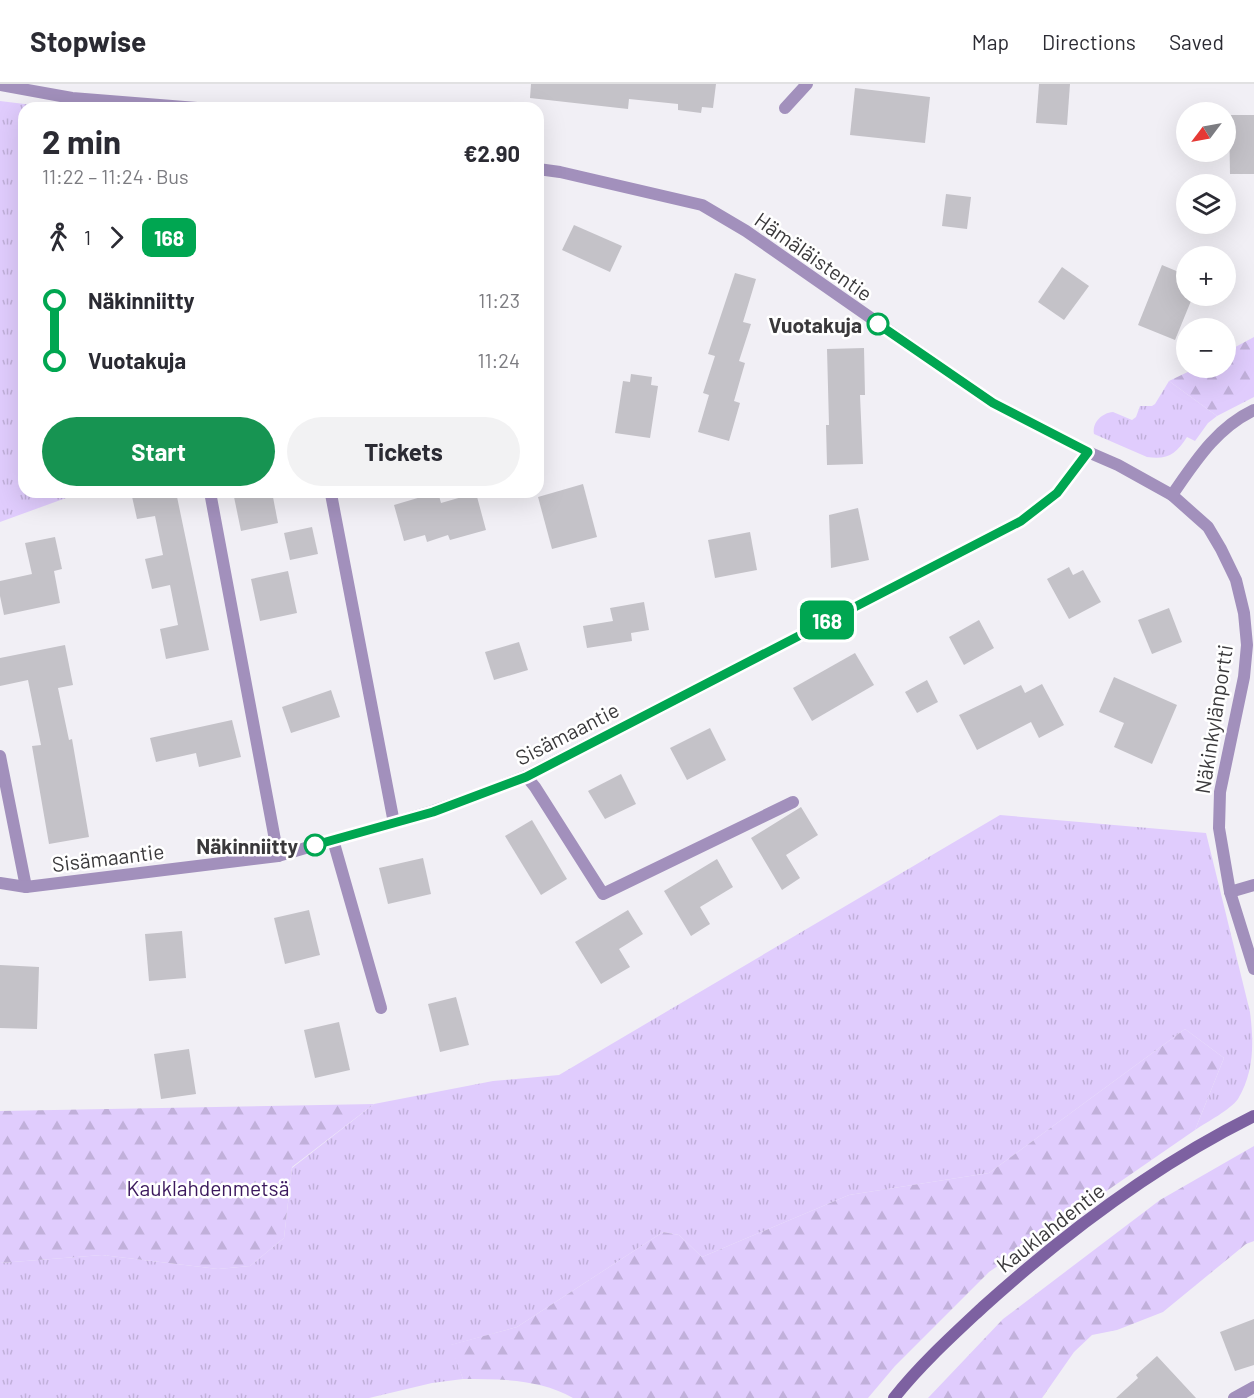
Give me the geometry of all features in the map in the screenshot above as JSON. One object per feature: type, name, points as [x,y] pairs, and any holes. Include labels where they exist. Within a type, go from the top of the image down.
[{"type":"street","points":[[785,108],[807,84]]},
{"type":"street","points":[[0,85],[72,98],[122,102]]},
{"type":"street","name":"Hämäläistentie","points":[[544,170],[702,205],[746,231],[993,403],[1118,465],[1172,495]]},
{"type":"street","points":[[1172,495],[1215,437],[1254,410]]},
{"type":"street","name":"Sisämaantie","points":[[0,883],[26,887],[278,856],[433,812],[526,777],[1021,521],[1057,493],[1088,452]]},
{"type":"street","name":"Näkinkylänportti","points":[[1172,495],[1208,527],[1236,580],[1244,613],[1246,645],[1244,678],[1220,792],[1219,828],[1230,892],[1254,969]]},
{"type":"street","points":[[211,498],[278,856]]},
{"type":"street","points":[[332,498],[394,823]]},
{"type":"street","points":[[0,756],[26,887]]},
{"type":"street","points":[[526,777],[535,787],[603,894],[793,802]]},
{"type":"street","points":[[333,840],[381,1008]]},
{"type":"street","points":[[1230,892],[1254,885]]},
{"type":"street","name":"Kauklahdentie","points":[[894,1398],[907,1381],[968,1321],[1027,1268],[1124,1194],[1208,1139],[1254,1116]]},
{"type":"street","points":[[1234,1398],[1254,1387]]},
{"type":"green space","points":[[0,101],[18,103],[18,498],[66,498],[0,522]]},
{"type":"green space","points":[[1254,337],[1254,397],[1217,416],[1169,381],[1176,378],[1236,378],[1236,347]]},
{"type":"green space","points":[[1169,381],[1217,416],[1208,423],[1195,441],[1187,437],[1171,455],[1154,458],[1094,434],[1096,422],[1105,414],[1113,412],[1132,420],[1136,417],[1140,406],[1155,404]]},
{"type":"green space","points":[[1000,815],[1206,833],[1250,1012],[1252,1057],[1250,1068],[1238,1099],[1230,1107],[1195,1130],[1224,1058],[1185,1029],[989,1173],[849,1195],[702,1257],[679,1235],[663,1232],[517,1327],[451,1345],[463,1379],[432,1383],[369,1398],[0,1398],[0,1263],[102,1255],[218,1269],[250,1266],[284,1238],[292,1168],[374,1104],[493,1081],[559,1075]]},
{"type":"green space","points":[[1185,1029],[1224,1058],[1195,1130],[989,1272],[895,1366],[868,1398],[573,1398],[547,1387],[520,1381],[463,1379],[450,1345],[517,1327],[663,1232],[679,1235],[702,1257],[849,1195],[989,1173]]},
{"type":"green space","name":"Kauklahdenmetsä","points":[[374,1104],[292,1167],[284,1238],[250,1266],[218,1269],[102,1255],[0,1263],[0,1111]]},
{"type":"green space","points":[[1254,1146],[1254,1241],[1246,1244],[1163,1312],[1117,1330],[1092,1335],[1074,1352],[1042,1398],[928,1398],[1003,1319],[1160,1200]]},
{"type":"building","points":[[531,84],[716,84],[713,108],[702,107],[701,113],[678,110],[678,104],[629,99],[628,109],[530,98]]},
{"type":"building","points":[[1039,84],[1070,84],[1067,125],[1036,123]]},
{"type":"building","points":[[855,88],[930,97],[925,143],[850,135]]},
{"type":"building","points":[[1236,115],[1254,115],[1254,174],[1230,174],[1230,162],[1236,162]]},
{"type":"building","points":[[946,194],[971,197],[967,229],[942,226]]},
{"type":"building","points":[[574,225],[622,246],[610,272],[562,250]]},
{"type":"building","points":[[1162,265],[1176,271],[1176,306],[1189,306],[1184,318],[1176,318],[1175,340],[1138,325]]},
{"type":"building","points":[[1062,267],[1089,286],[1064,320],[1038,302]]},
{"type":"building","points":[[735,273],[756,279],[743,322],[751,324],[739,361],[745,363],[734,401],[740,403],[729,441],[698,432],[709,395],[703,393],[715,356],[708,354]]},
{"type":"building","points":[[864,348],[865,395],[860,395],[863,464],[827,465],[826,425],[829,425],[827,349]]},
{"type":"building","points":[[631,374],[652,377],[651,385],[658,386],[650,438],[615,433],[623,381],[630,382]]},
{"type":"building","points":[[583,484],[597,537],[552,549],[538,498],[544,498],[544,495]]},
{"type":"building","points":[[132,498],[177,498],[209,650],[166,659],[160,629],[178,625],[170,585],[152,589],[145,559],[163,555],[155,516],[137,519]]},
{"type":"building","points":[[234,498],[273,498],[278,523],[241,531]]},
{"type":"building","points":[[418,498],[440,498],[441,503],[458,498],[477,498],[486,530],[450,540],[448,535],[427,542],[425,535],[404,541],[394,505]]},
{"type":"building","points":[[858,508],[869,560],[831,568],[829,515]]},
{"type":"building","points":[[312,527],[318,554],[290,560],[284,533]]},
{"type":"building","points":[[750,532],[757,570],[715,578],[708,540]]},
{"type":"building","points":[[55,537],[62,569],[54,571],[60,603],[4,615],[0,581],[32,574],[25,543]]},
{"type":"building","points":[[1069,567],[1073,575],[1083,570],[1101,602],[1069,619],[1047,579]]},
{"type":"building","points":[[288,571],[297,613],[260,621],[251,579]]},
{"type":"building","points":[[644,602],[649,630],[631,633],[632,641],[587,648],[583,626],[613,621],[610,608]]},
{"type":"building","points":[[1169,608],[1182,642],[1152,654],[1138,620]]},
{"type":"building","points":[[979,620],[994,648],[964,665],[949,637]]},
{"type":"building","points":[[519,642],[528,670],[494,680],[485,652]]},
{"type":"building","points":[[65,645],[73,685],[58,688],[69,740],[72,739],[89,837],[49,844],[32,746],[41,745],[28,680],[0,686],[0,658]]},
{"type":"building","points":[[855,653],[874,685],[812,721],[793,688]]},
{"type":"building","points":[[1114,677],[1177,705],[1152,764],[1114,747],[1124,723],[1099,712]]},
{"type":"building","points":[[927,680],[938,702],[917,713],[905,692]]},
{"type":"building","points":[[1042,684],[1064,725],[1039,738],[1031,722],[977,750],[959,715],[1021,685],[1025,693]]},
{"type":"building","points":[[331,690],[340,717],[291,733],[282,707]]},
{"type":"building","points":[[232,720],[241,757],[199,767],[196,753],[156,762],[150,738]]},
{"type":"building","points":[[710,728],[726,760],[687,780],[670,748]]},
{"type":"building","points":[[621,774],[636,804],[605,819],[588,791]]},
{"type":"building","points":[[801,807],[818,835],[786,855],[800,878],[782,890],[751,838]]},
{"type":"building","points":[[532,820],[567,879],[541,895],[505,836]]},
{"type":"building","points":[[423,858],[431,894],[388,904],[379,868]]},
{"type":"building","points":[[717,859],[733,887],[700,907],[710,924],[691,936],[664,891]]},
{"type":"building","points":[[309,910],[320,955],[285,964],[274,918]]},
{"type":"building","points":[[628,910],[643,934],[619,949],[630,967],[601,984],[575,942]]},
{"type":"building","points":[[182,931],[186,978],[149,981],[145,934]]},
{"type":"building","points":[[0,965],[39,967],[37,1029],[0,1028]]},
{"type":"building","points":[[456,997],[469,1045],[440,1052],[428,1004]]},
{"type":"building","points":[[339,1022],[350,1070],[315,1078],[304,1030]]},
{"type":"building","points":[[189,1049],[196,1094],[161,1099],[154,1054]]},
{"type":"building","points":[[1254,1319],[1254,1365],[1235,1371],[1220,1332]]},
{"type":"building","points":[[1157,1356],[1196,1398],[1116,1398],[1138,1378],[1136,1375]]},
{"type":"bus line","name":"168","points":[[315,845],[433,812],[526,777],[998,534],[1021,521],[1057,493],[1088,452],[993,403],[878,324]]},
{"type":"place","name":"Vuotakuja","points":[[878,324]]},
{"type":"place","name":"Näkinniitty","points":[[315,845]]}]
